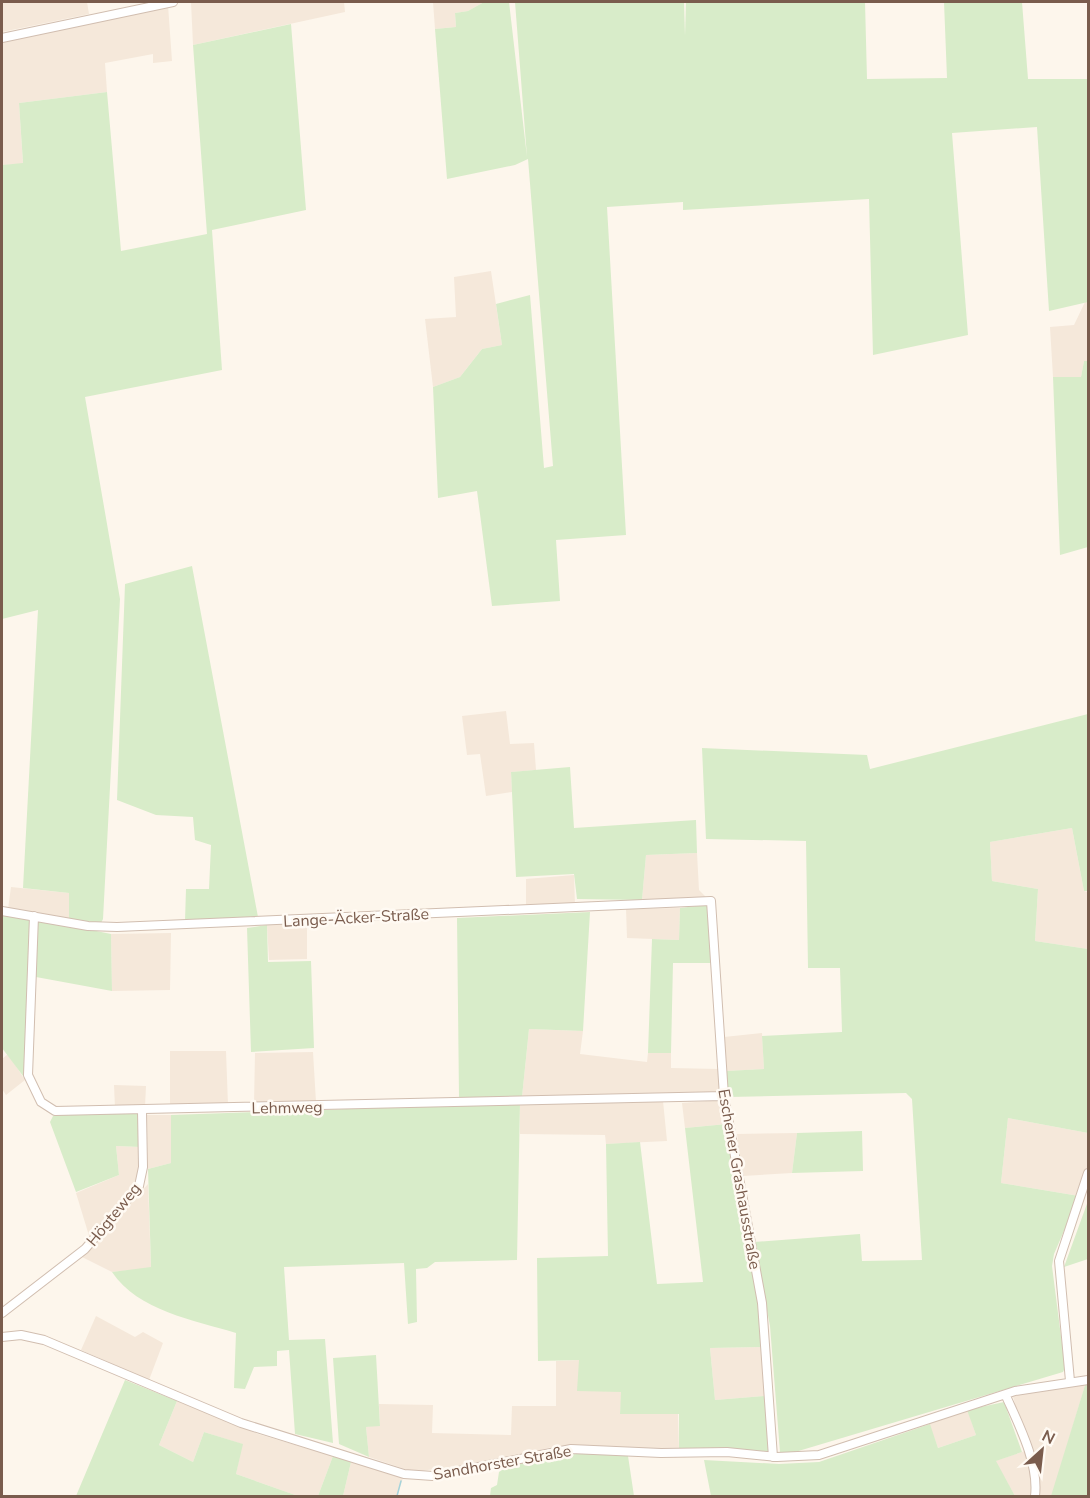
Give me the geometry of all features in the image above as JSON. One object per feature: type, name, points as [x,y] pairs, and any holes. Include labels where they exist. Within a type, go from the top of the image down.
[{"type":"street","points":[[2,38],[173,2]]},
{"type":"street","name":"Lange-Äcker-Straße","points":[[2,911],[88,926],[117,927],[711,901]]},
{"type":"street","name":"Eschener Grashausstraße","points":[[711,901],[724,1096],[762,1303],[773,1457]]},
{"type":"street","name":"Lehmweg","points":[[34,916],[28,1075],[41,1102],[56,1112],[724,1096]]},
{"type":"street","name":"Högteweg","points":[[2,1313],[85,1249],[139,1186],[143,1167],[142,1111]]},
{"type":"street","points":[[1070,1381],[1059,1261],[1089,1173]]},
{"type":"street","name":"Sandhorster Straße","points":[[2,1337],[21,1335],[44,1340],[241,1423],[404,1474],[433,1476],[572,1449],[661,1453],[727,1452],[773,1457],[819,1455],[1006,1396],[1015,1391],[1070,1381],[1089,1380]]},
{"type":"street","points":[[1006,1396],[1034,1473],[1035,1497]]},
{"type":"shaded area","points":[[2,2],[87,2],[89,14],[2,32]]},
{"type":"shaded area","points":[[191,2],[344,2],[345,12],[193,45]]},
{"type":"shaded area","points":[[433,2],[484,2],[468,11],[455,13],[456,27],[435,29]]},
{"type":"shaded area","points":[[168,5],[172,61],[153,63],[153,54],[105,63],[107,92],[19,103],[23,164],[2,165],[2,41]]},
{"type":"shaded area","points":[[491,271],[502,345],[482,349],[460,377],[433,387],[425,319],[456,317],[454,277]]},
{"type":"shaded area","points":[[1085,302],[1088,302],[1088,361],[1084,361],[1081,377],[1053,377],[1050,327],[1074,325]]},
{"type":"shaded area","points":[[506,711],[510,744],[534,743],[536,770],[511,772],[512,792],[486,796],[480,754],[467,755],[462,716]]},
{"type":"shaded area","points":[[1072,828],[1084,891],[1088,892],[1088,949],[1035,941],[1038,889],[992,881],[990,842]]},
{"type":"shaded area","points":[[697,853],[699,890],[706,897],[689,901],[642,900],[646,855]]},
{"type":"shaded area","points":[[574,875],[575,905],[526,905],[526,879]]},
{"type":"shaded area","points":[[11,887],[69,893],[69,920],[8,909]]},
{"type":"shaded area","points":[[680,908],[679,940],[627,938],[626,909]]},
{"type":"shaded area","points":[[307,922],[307,959],[269,960],[267,925]]},
{"type":"shaded area","points":[[171,933],[170,990],[112,991],[111,934]]},
{"type":"shaded area","points":[[529,1029],[583,1031],[580,1054],[647,1062],[648,1053],[671,1053],[671,1068],[719,1069],[720,1095],[522,1097]]},
{"type":"shaded area","points":[[762,1033],[764,1069],[726,1071],[724,1037]]},
{"type":"shaded area","points":[[170,1051],[226,1051],[228,1105],[170,1106]]},
{"type":"shaded area","points":[[313,1052],[316,1102],[254,1104],[255,1053]]},
{"type":"shaded area","points":[[8,1054],[25,1080],[6,1095],[2,1089],[2,1059]]},
{"type":"shaded area","points":[[114,1085],[146,1086],[145,1107],[115,1108]]},
{"type":"shaded area","points":[[722,1100],[727,1124],[685,1128],[682,1103]]},
{"type":"shaded area","points":[[663,1101],[667,1141],[606,1144],[605,1135],[520,1134],[520,1103]]},
{"type":"shaded area","points":[[147,1115],[171,1115],[171,1163],[148,1169]]},
{"type":"shaded area","points":[[1008,1118],[1088,1133],[1088,1165],[1079,1196],[1001,1183]]},
{"type":"shaded area","points":[[797,1133],[792,1173],[743,1176],[737,1134]]},
{"type":"shaded area","points":[[116,1146],[140,1147],[138,1186],[90,1239],[76,1193],[119,1175]]},
{"type":"shaded area","points":[[148,1184],[151,1268],[112,1272],[82,1257]]},
{"type":"shaded area","points":[[96,1316],[135,1337],[143,1332],[163,1343],[149,1380],[81,1350]]},
{"type":"shaded area","points":[[762,1347],[765,1396],[715,1400],[710,1348]]},
{"type":"shaded area","points":[[579,1360],[622,1392],[620,1414],[678,1414],[679,1451],[552,1447],[504,1459],[414,1472],[369,1457],[366,1427],[380,1425],[379,1404],[433,1405],[432,1433],[511,1435],[512,1406],[556,1406],[556,1361]]},
{"type":"shaded area","points":[[1086,1382],[1052,1496],[1015,1496],[995,1461],[1028,1450],[1012,1393]]},
{"type":"shaded area","points":[[177,1401],[258,1434],[333,1456],[318,1496],[298,1496],[236,1474],[242,1444],[204,1432],[193,1462],[159,1445]]},
{"type":"shaded area","points":[[967,1408],[976,1435],[938,1448],[928,1421]]},
{"type":"shaded area","points":[[351,1462],[403,1478],[397,1496],[343,1496]]},
{"type":"green space","points":[[484,2],[509,2],[527,157],[515,2],[684,2],[685,36],[686,2],[865,2],[867,79],[947,78],[944,2],[1022,2],[1028,79],[1088,79],[1088,302],[1049,311],[1037,127],[952,133],[968,335],[873,355],[869,199],[683,210],[683,202],[607,207],[626,535],[556,540],[560,601],[492,606],[477,491],[438,498],[433,387],[460,377],[482,349],[502,345],[496,304],[530,295],[544,468],[553,466],[528,159],[515,165],[447,179],[435,29],[456,27],[455,13],[468,11]]},
{"type":"green space","points":[[291,24],[306,210],[212,230],[222,370],[85,397],[120,599],[103,919],[101,923],[69,919],[69,893],[23,888],[38,610],[2,619],[2,165],[23,163],[19,103],[107,92],[121,251],[207,234],[193,45]]},
{"type":"green space","points":[[1084,361],[1088,361],[1088,547],[1060,555],[1053,377],[1081,377]]},
{"type":"green space","points":[[192,566],[258,917],[185,921],[186,889],[209,889],[211,845],[195,840],[193,817],[156,815],[117,800],[125,584]]},
{"type":"green space","points":[[1088,714],[1088,891],[1084,891],[1072,828],[990,842],[992,881],[1038,889],[1035,941],[1088,949],[1088,1133],[1008,1118],[1001,1183],[1079,1196],[1054,1254],[1052,1266],[1065,1368],[1063,1372],[785,1455],[780,1452],[770,1326],[754,1242],[860,1234],[862,1261],[922,1260],[912,1099],[906,1093],[729,1097],[726,1071],[764,1069],[762,1036],[842,1032],[840,968],[808,968],[806,841],[706,839],[702,748],[867,755],[870,769]]},
{"type":"green space","points":[[570,767],[574,828],[696,820],[697,853],[646,855],[642,900],[577,899],[574,874],[516,877],[511,772]]},
{"type":"green space","points":[[705,905],[708,907],[715,963],[673,963],[671,1053],[648,1053],[652,939],[679,940],[680,908]]},
{"type":"green space","points":[[590,912],[583,1031],[529,1029],[522,1097],[459,1097],[457,918]]},
{"type":"green space","points":[[2,913],[29,918],[32,922],[27,1077],[23,1076],[2,1048]]},
{"type":"green space","points":[[42,920],[111,934],[112,991],[36,977],[37,922]]},
{"type":"green space","points":[[267,925],[268,962],[311,961],[314,1048],[251,1052],[247,928]]},
{"type":"green space","points":[[520,1103],[517,1260],[435,1262],[427,1268],[416,1269],[417,1322],[408,1324],[404,1263],[284,1267],[289,1340],[325,1339],[333,1443],[295,1434],[289,1350],[277,1351],[277,1366],[254,1367],[245,1389],[234,1388],[236,1333],[185,1318],[152,1305],[136,1296],[112,1272],[151,1267],[148,1169],[171,1163],[171,1115]]},
{"type":"green space","points":[[60,1114],[140,1114],[141,1147],[116,1146],[119,1175],[76,1192],[50,1122],[53,1116]]},
{"type":"green space","points":[[727,1124],[760,1305],[762,1347],[710,1348],[715,1400],[765,1396],[770,1452],[679,1448],[679,1414],[620,1414],[621,1392],[577,1391],[579,1360],[538,1361],[537,1258],[608,1256],[606,1144],[640,1142],[657,1284],[703,1282],[685,1128]]},
{"type":"green space","points":[[862,1131],[863,1171],[792,1173],[797,1133]]},
{"type":"green space","points":[[1088,1201],[1088,1259],[1064,1267]]},
{"type":"green space","points":[[376,1355],[380,1426],[366,1427],[369,1457],[339,1444],[333,1358]]},
{"type":"green space","points":[[125,1380],[177,1401],[159,1445],[193,1462],[204,1432],[243,1444],[236,1474],[298,1496],[76,1496]]},
{"type":"green space","points":[[1088,1381],[1088,1496],[1051,1496],[1086,1382]]},
{"type":"green space","points":[[1004,1402],[1022,1452],[996,1461],[1015,1496],[711,1496],[704,1460],[779,1464],[819,1462],[930,1424],[938,1448],[976,1435],[967,1410]]},
{"type":"green space","points":[[597,1454],[628,1456],[634,1496],[490,1496],[491,1488],[497,1485],[499,1472],[521,1461],[546,1456]]},
{"type":"green space","points":[[333,1456],[351,1462],[343,1496],[318,1496]]},
{"type":"waterway","points":[[397,1496],[401,1481]]}]
